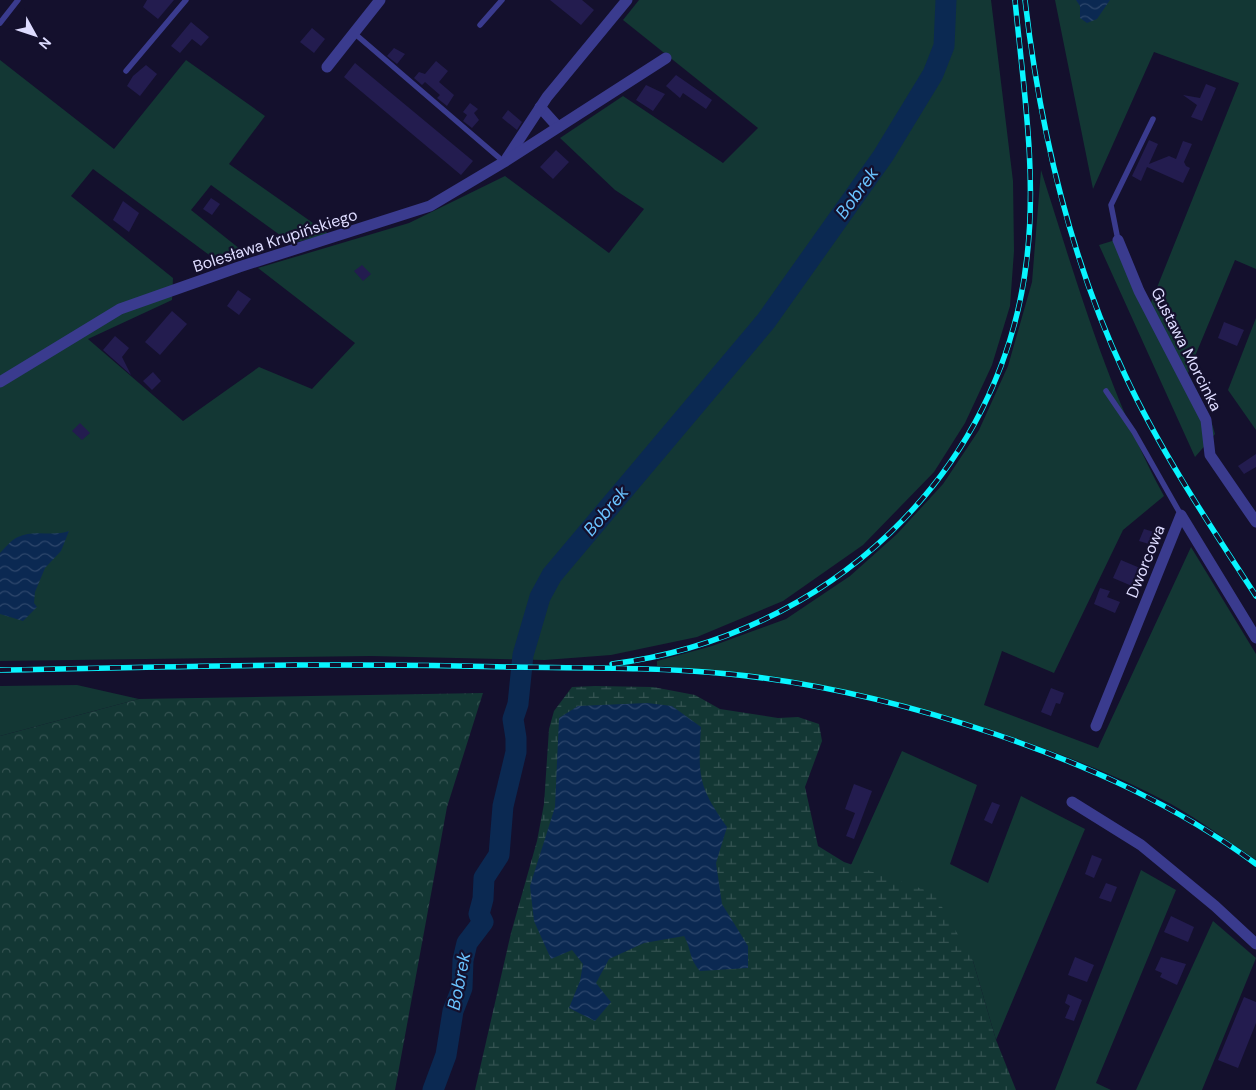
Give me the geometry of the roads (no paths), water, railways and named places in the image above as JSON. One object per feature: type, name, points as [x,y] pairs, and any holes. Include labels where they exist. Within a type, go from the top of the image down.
[{"type":"street","points":[[327,67],[380,0]]},
{"type":"street","points":[[504,162],[540,107],[627,0]]},
{"type":"street","name":"Bolesława Krupińskiego","points":[[0,382],[120,309],[239,267],[430,206],[504,162],[666,58]]},
{"type":"street","points":[[540,107],[558,127]]},
{"type":"street","name":"Gustawa Morcinka","points":[[1118,240],[1139,291],[1206,420],[1210,455],[1256,522]]},
{"type":"street","name":"Dworcowa","points":[[1181,515],[1256,638]]},
{"type":"street","name":"Dworcowa","points":[[1096,726],[1181,515]]},
{"type":"street","points":[[1072,802],[1141,845],[1215,906],[1256,944]]},
{"type":"lane","points":[[0,23],[18,0]]},
{"type":"lane","points":[[126,71],[186,0]]},
{"type":"lane","points":[[480,25],[502,0]]},
{"type":"lane","points":[[353,33],[504,162]]},
{"type":"lane","points":[[1118,240],[1111,205],[1154,119]]},
{"type":"lane","points":[[1106,390],[1134,432],[1181,515]]},
{"type":"water","points":[[1076,0],[1110,0],[1097,19],[1087,23],[1080,18],[1080,6]]},
{"type":"water","points":[[69,531],[61,551],[45,568],[35,592],[34,603],[37,607],[23,621],[0,614],[0,553],[13,540],[24,535]]},
{"type":"water","points":[[647,703],[672,706],[701,727],[700,769],[702,780],[710,801],[727,827],[716,863],[722,904],[748,946],[748,968],[700,971],[694,962],[684,936],[644,943],[609,959],[596,983],[611,1002],[595,1021],[569,1008],[580,981],[583,964],[572,950],[551,959],[534,921],[530,886],[555,807],[559,718],[578,706]]},
{"type":"waterway","name":"Bobrek","points":[[433,1090],[446,1055],[453,1011],[462,988],[463,960],[467,943],[483,922],[479,914],[483,899],[484,878],[499,855],[503,806],[516,752],[513,719],[518,704],[523,655],[540,597],[552,575],[766,321],[883,156],[933,74],[944,46],[946,0]]},
{"type":"railway","points":[[612,664],[690,648],[763,620],[831,581],[890,532],[941,475],[982,409],[1011,336],[1027,257],[1030,225],[1028,128],[1015,0]]},
{"type":"railway","points":[[1025,0],[1031,49],[1048,144],[1073,238],[1105,330],[1154,432],[1186,487],[1256,596]]},
{"type":"railway","points":[[0,670],[317,665],[618,668],[729,674],[797,683],[864,696],[963,723],[1030,746],[1098,774],[1163,805],[1195,823],[1256,864]]}]
